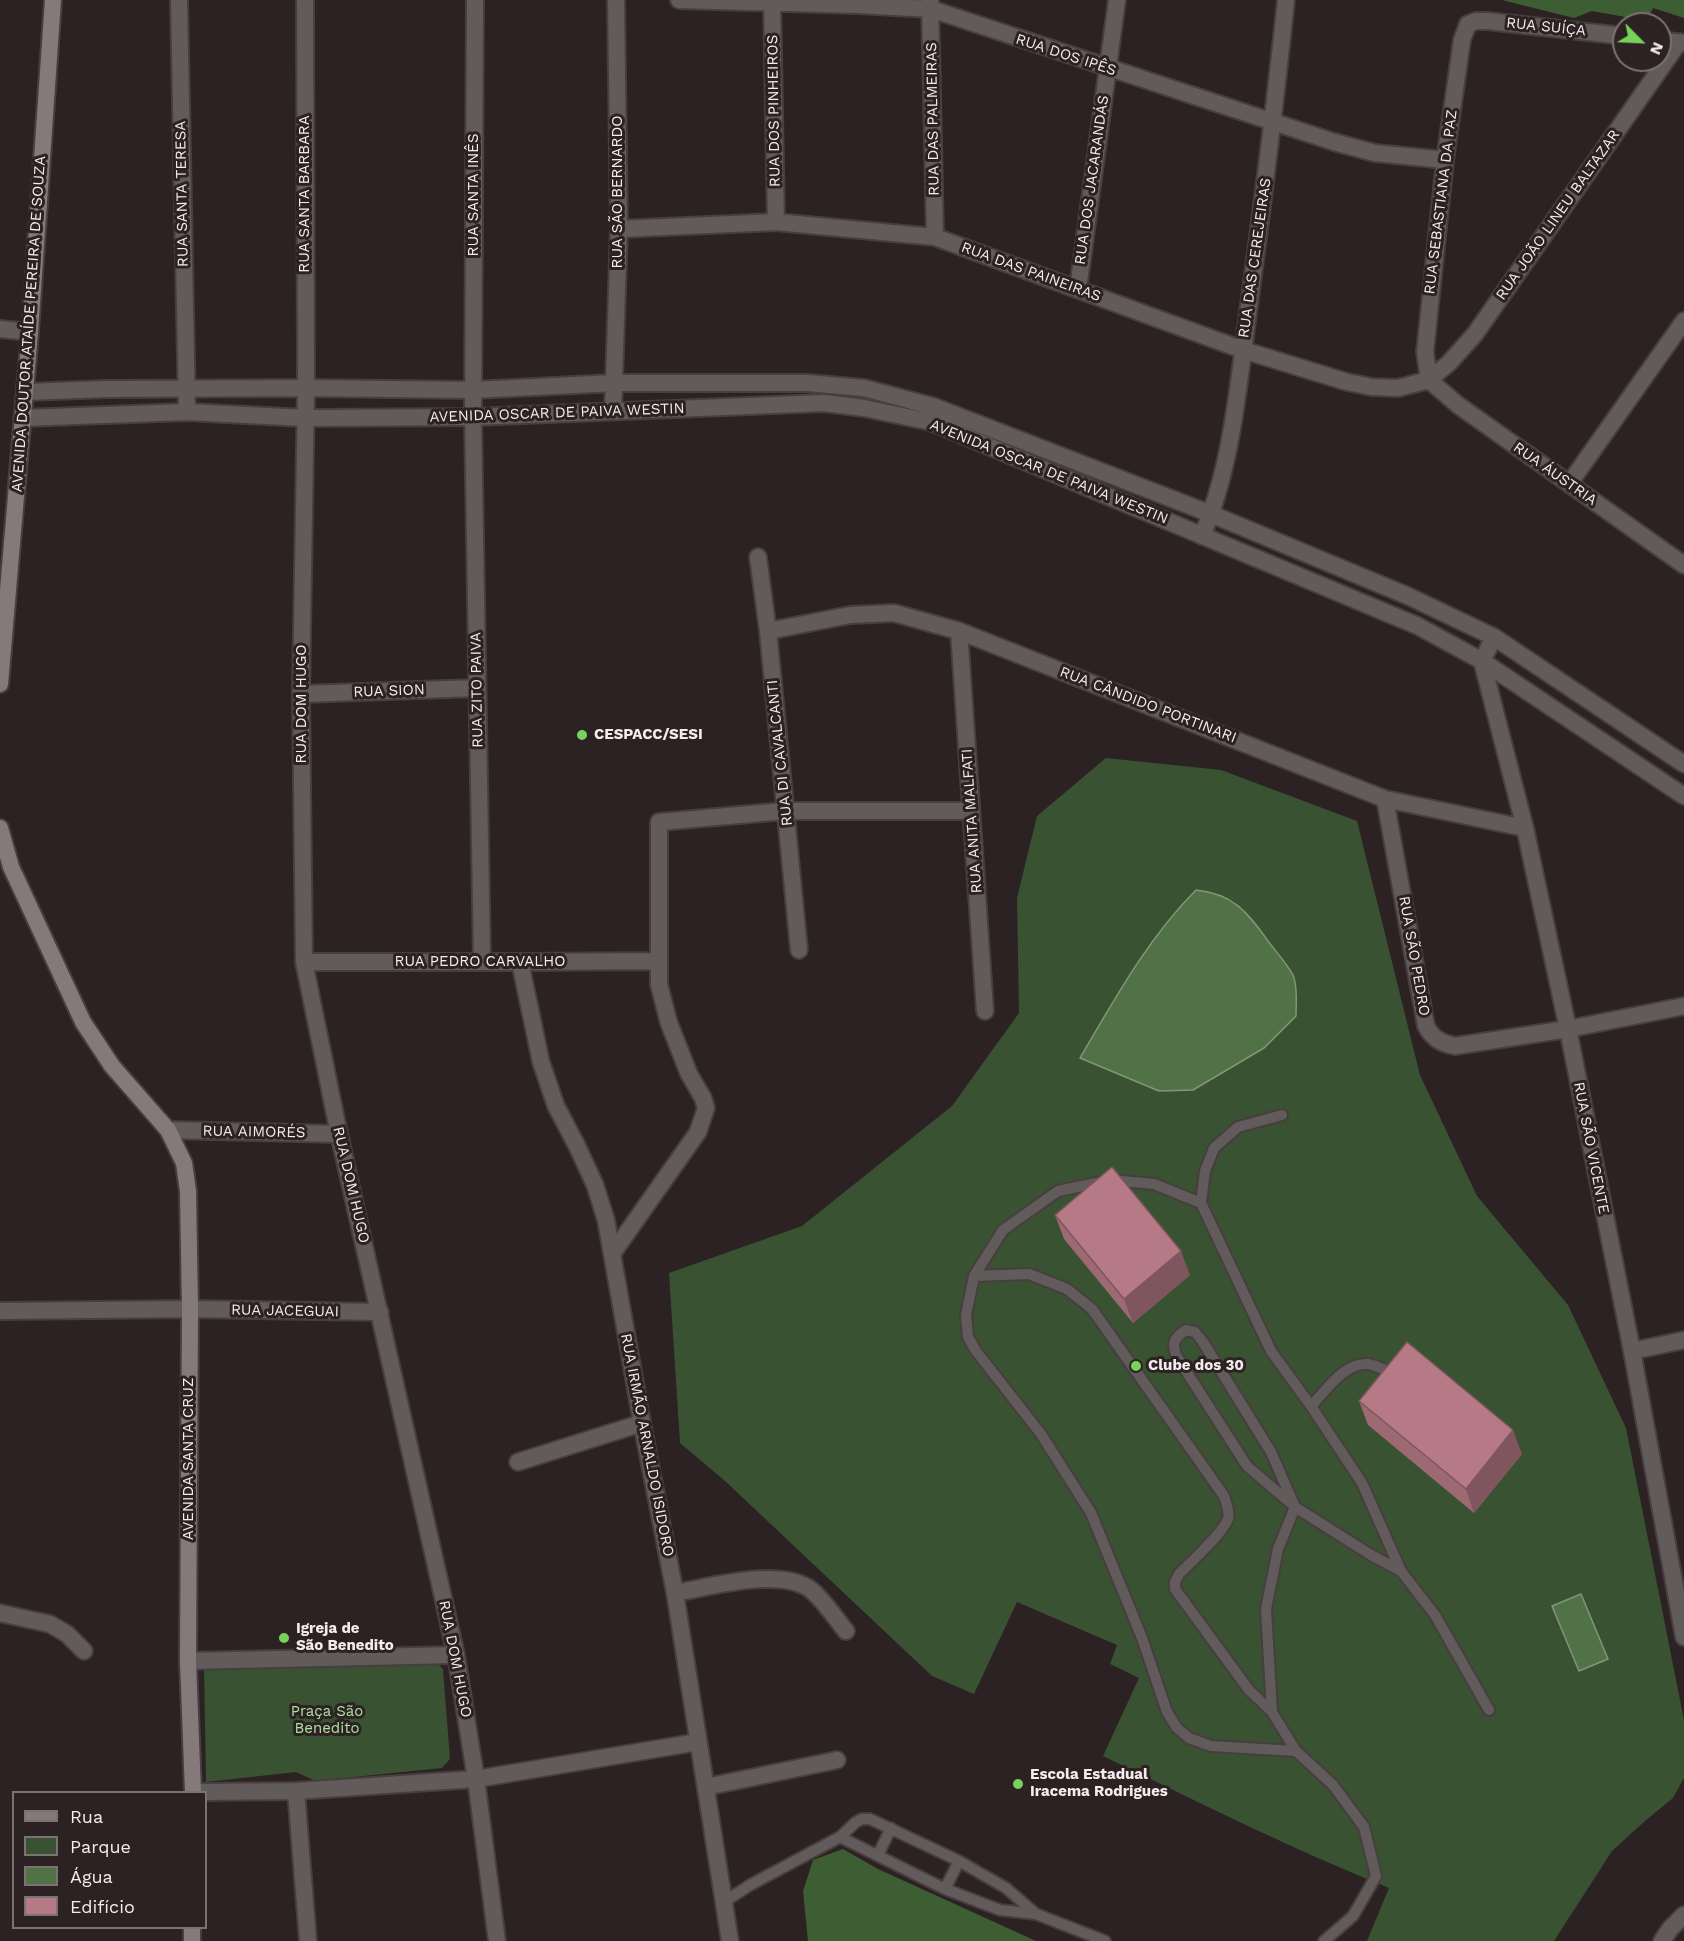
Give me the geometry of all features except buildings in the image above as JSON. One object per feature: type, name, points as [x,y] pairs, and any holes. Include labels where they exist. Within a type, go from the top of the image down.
[{"type":"main road","name":"AVENIDA DOUTOR ATAÍDE PEREIRA DE SOUZA","points":[[0,684],[30,332],[53,0]]},
{"type":"main road","points":[[0,828],[11,867],[83,1022],[112,1066],[168,1130]]},
{"type":"main road","name":"AVENIDA SANTA CRUZ","points":[[168,1130],[184,1163],[188,1191],[189,1661],[193,1791]]},
{"type":"street","name":"RUA SANTA TERESA","points":[[179,0],[187,412]]},
{"type":"street","name":"RUA SANTA BARBARA","points":[[305,0],[306,418]]},
{"type":"street","name":"RUA SANTA INÊS","points":[[472,417],[475,0]]},
{"type":"street","name":"RUA SÃO BERNARDO","points":[[613,411],[619,229],[616,0]]},
{"type":"street","name":"RUA DOS IPÊS","points":[[679,0],[930,5],[1107,69],[1375,153],[1444,160]]},
{"type":"street","name":"RUA DOS JACARANDÁS","points":[[1078,289],[1117,0]]},
{"type":"street","name":"RUA DAS CEREJEIRAS","points":[[1202,536],[1211,514],[1228,448],[1274,122],[1286,0]]},
{"type":"street","name":"RUA DOS PINHEIROS","points":[[772,1],[776,222]]},
{"type":"street","name":"RUA DAS PALMEIRAS","points":[[930,5],[935,237]]},
{"type":"street","name":"RUA SUÍÇA","points":[[1468,24],[1486,21],[1612,35]]},
{"type":"street","name":"RUA SEBASTIANA DA PAZ","points":[[1429,380],[1425,341],[1444,160],[1462,40],[1468,24]]},
{"type":"street","name":"RUA JOÃO LINEU BALTAZAR","points":[[1429,380],[1449,363],[1475,334],[1682,42]]},
{"type":"street","name":"RUA DAS PAINEIRAS","points":[[619,229],[776,222],[935,237],[1243,350],[1347,382],[1372,387],[1398,388],[1429,380]]},
{"type":"street","points":[[1569,484],[1684,321]]},
{"type":"street","points":[[0,329],[30,332]]},
{"type":"street","name":"RUA ÁUSTRIA","points":[[1429,380],[1458,405],[1684,565]]},
{"type":"street","name":"AVENIDA OSCAR DE PAIVA WESTIN","points":[[25,392],[107,389],[306,388],[473,390],[615,383],[807,383],[864,388],[933,415],[1211,514],[1408,596],[1494,637],[1684,764]]},
{"type":"street","points":[[107,389],[108,414]]},
{"type":"street","name":"AVENIDA OSCAR DE PAIVA WESTIN","points":[[22,418],[187,412],[306,418],[472,417],[824,403],[933,415],[1202,536],[1418,626],[1482,662],[1684,796]]},
{"type":"street","name":"RUA ZITO PAIVA","points":[[472,417],[482,962]]},
{"type":"street","name":"RUA DOM HUGO","points":[[306,418],[301,694],[304,962],[339,1134],[456,1655],[476,1779],[497,1941]]},
{"type":"street","name":"RUA DI CAVALCANTI","points":[[758,557],[768,631],[799,950]]},
{"type":"street","name":"RUA CÂNDIDO PORTINARI","points":[[768,631],[850,615],[894,613],[959,630],[1385,799],[1525,828]]},
{"type":"street","name":"RUA ANITA MALFATI","points":[[959,630],[985,1011]]},
{"type":"street","points":[[1482,662],[1494,637]]},
{"type":"street","name":"RUA SÃO VICENTE","points":[[1482,662],[1525,828],[1568,1029],[1632,1351],[1684,1637]]},
{"type":"street","name":"RUA SION","points":[[301,694],[477,688]]},
{"type":"street","name":"RUA SÃO PEDRO","points":[[1385,799],[1426,1026],[1432,1036],[1442,1043],[1455,1046],[1568,1029],[1684,1006]]},
{"type":"street","points":[[612,1254],[698,1132],[706,1108],[689,1074],[669,1023],[658,985],[659,822],[786,811],[971,811]]},
{"type":"street","name":"RUA PEDRO CARVALHO","points":[[304,962],[657,961]]},
{"type":"street","name":"RUA IRMÃO ARNALDO ISIDORO","points":[[520,962],[541,1062],[556,1106],[595,1185],[606,1220],[675,1593],[730,1941]]},
{"type":"street","name":"RUA AIMORÉS","points":[[168,1130],[339,1134]]},
{"type":"street","name":"RUA JACEGUAI","points":[[0,1311],[380,1312]]},
{"type":"street","points":[[1632,1351],[1684,1340]]},
{"type":"street","points":[[518,1462],[642,1423]]},
{"type":"street","points":[[675,1593],[759,1579],[779,1578],[797,1581],[812,1590],[846,1631]]},
{"type":"street","points":[[0,1613],[50,1624],[67,1634],[84,1651]]},
{"type":"street","points":[[189,1661],[456,1655]]},
{"type":"street","points":[[207,1792],[296,1791],[476,1779],[698,1742]]},
{"type":"street","points":[[706,1787],[837,1760]]},
{"type":"street","points":[[296,1791],[308,1941]]},
{"type":"street","points":[[1662,1941],[1684,1915]]},
{"type":"lane","points":[[1282,1115],[1238,1127],[1214,1148],[1205,1171],[1201,1203],[1271,1351],[1362,1483],[1401,1571],[1435,1615],[1489,1710]]},
{"type":"lane","points":[[1201,1203],[1154,1184],[1111,1180],[1058,1191],[1003,1230],[974,1276],[966,1315],[968,1337],[976,1351],[1041,1434],[1091,1513],[1142,1638],[1167,1712],[1177,1728],[1188,1738],[1212,1746],[1296,1751]]},
{"type":"lane","points":[[974,1276],[1029,1274],[1067,1289],[1092,1309],[1224,1496],[1228,1519],[1179,1574],[1175,1582],[1175,1589],[1249,1690],[1272,1712],[1296,1751],[1333,1785],[1364,1827],[1376,1876],[1353,1916],[1324,1941]]},
{"type":"lane","points":[[1272,1712],[1266,1609],[1278,1550],[1295,1507],[1271,1452],[1195,1332],[1186,1330],[1175,1337],[1173,1346],[1177,1357],[1247,1466],[1295,1507],[1371,1555],[1401,1571]]},
{"type":"lane","points":[[1311,1406],[1342,1374],[1358,1365],[1370,1364],[1395,1374]]},
{"type":"lane","points":[[724,1902],[750,1885],[840,1837],[862,1819],[870,1819],[959,1861],[1006,1888],[1035,1914]]},
{"type":"lane","points":[[878,1855],[891,1828]]},
{"type":"lane","points":[[840,1837],[945,1888],[1000,1910],[1035,1914],[1105,1941]]},
{"type":"lane","points":[[945,1888],[959,1861]]},
{"type":"green space","name":"Clube dos 30","points":[[1106,758],[1221,770],[1357,821],[1420,1075],[1477,1196],[1568,1305],[1626,1428],[1684,1720],[1684,1778],[1673,1798],[1612,1851],[1554,1941],[1367,1941],[1389,1888],[1281,1841],[1103,1756],[1139,1678],[1110,1664],[1117,1645],[1017,1602],[974,1694],[932,1676],[725,1481],[680,1443],[669,1273],[802,1226],[952,1106],[1019,1013],[1017,898],[1037,816]]},
{"type":"green space","name":"Praça São Benedito","points":[[433,1660],[443,1669],[450,1759],[442,1768],[315,1781],[296,1772],[206,1782],[204,1666]]},
{"type":"shaded area","points":[[1502,0],[1684,0],[1684,18],[1672,14],[1672,12],[1653,8],[1651,12],[1612,12],[1612,15],[1592,11],[1574,18]]},
{"type":"shaded area","points":[[843,1849],[878,1869],[1036,1941],[808,1941],[803,1891],[813,1860]]},
{"type":"water","points":[[1196,890],[1210,892],[1232,901],[1256,924],[1293,975],[1296,990],[1296,1016],[1264,1048],[1193,1090],[1159,1091],[1080,1058],[1147,949],[1162,928]]},
{"type":"water","points":[[1581,1594],[1608,1659],[1579,1671],[1552,1606]]},
{"type":"place","name":"CESPACC/SESI","points":[[582,735]]},
{"type":"place","name":"Clube dos 30","points":[[1136,1366]]},
{"type":"place","name":"Igreja de São Benedito","points":[[284,1638]]},
{"type":"place","name":"Escola Estadual Iracema Rodrigues","points":[[1018,1784]]}]
